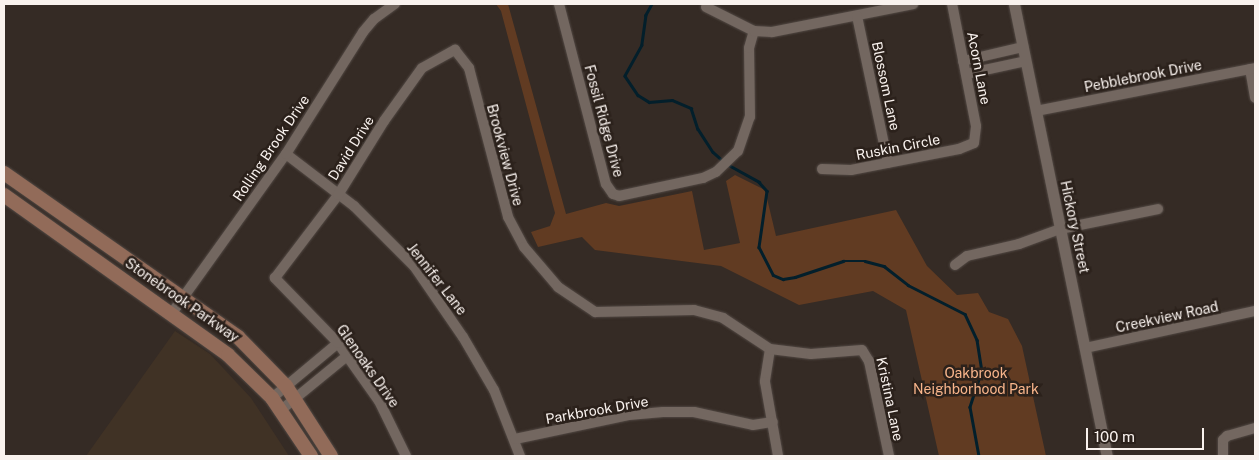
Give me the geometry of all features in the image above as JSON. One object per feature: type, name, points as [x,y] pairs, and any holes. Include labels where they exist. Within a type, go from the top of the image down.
[{"type":"main road","name":"Stonebrook Parkway","points":[[4,173],[180,299],[238,337],[286,386],[331,456]]},
{"type":"main road","name":"Stonebrook Parkway","points":[[4,195],[172,313],[228,355],[272,398],[311,456]]},
{"type":"main road","points":[[50,227],[61,214]]},
{"type":"street","name":"Rolling Brook Drive","points":[[172,313],[180,299],[286,154],[363,32],[374,19],[395,4]]},
{"type":"street","name":"Fossil Ridge Drive","points":[[559,4],[610,191],[619,196],[703,178],[716,172],[736,153],[743,144],[750,117],[750,48],[754,30]]},
{"type":"street","points":[[706,7],[754,30],[785,31],[913,4]]},
{"type":"street","name":"Acorn Lane","points":[[952,4],[977,139]]},
{"type":"street","name":"Hickory Street","points":[[1014,4],[1107,456]]},
{"type":"street","name":"Blossom Lane","points":[[857,16],[888,163]]},
{"type":"street","points":[[963,61],[1023,47]]},
{"type":"street","name":"David Drive","points":[[275,278],[338,195],[384,121],[422,68],[455,50],[461,54]]},
{"type":"street","name":"Brookview Drive","points":[[461,54],[469,68],[508,217],[524,247],[558,287],[595,312],[694,310],[710,314],[735,323],[770,349],[811,354],[862,350]]},
{"type":"street","points":[[966,74],[1026,61]]},
{"type":"street","points":[[1252,68],[1255,98]]},
{"type":"street","name":"Pebblebrook Drive","points":[[1036,111],[1252,68]]},
{"type":"street","name":"Ruskin Circle","points":[[822,169],[851,170],[888,163],[959,149],[977,139]]},
{"type":"street","name":"Jennifer Lane","points":[[286,154],[376,226],[414,266],[439,301],[494,390],[515,439],[520,456]]},
{"type":"street","points":[[955,265],[967,256],[1019,244],[1060,229],[1158,209]]},
{"type":"street","name":"Glenoaks Drive","points":[[275,278],[338,343],[379,401],[406,456]]},
{"type":"street","name":"Creekview Road","points":[[1085,348],[1255,311]]},
{"type":"street","points":[[272,398],[338,343]]},
{"type":"street","points":[[770,349],[765,382],[778,456]]},
{"type":"street","name":"Kristina Lane","points":[[862,350],[869,361],[889,456]]},
{"type":"street","points":[[281,410],[347,356]]},
{"type":"street","name":"Parkbrook Drive","points":[[515,439],[620,417],[663,412],[694,412],[753,425],[773,422]]},
{"type":"street","points":[[1223,456],[1222,447],[1227,436],[1255,428]]},
{"type":"shaded area","points":[[175,331],[210,354],[251,398],[289,456],[86,456]]},
{"type":"green space","name":"Oakbrook Neighborhood Park","points":[[496,4],[508,4],[566,214],[606,203],[619,206],[692,191],[704,250],[740,243],[726,181],[735,175],[765,190],[776,236],[896,210],[927,266],[957,295],[978,293],[989,312],[1008,319],[1022,346],[1046,456],[939,456],[906,310],[873,291],[799,305],[721,266],[595,250],[582,237],[538,247],[531,232],[550,226],[555,213],[501,11]]},
{"type":"waterway","points":[[652,4],[646,15],[642,45],[625,76],[638,95],[649,102],[672,100],[691,108],[698,129],[713,152],[723,161]]},
{"type":"waterway","points":[[727,164],[759,182],[767,191],[759,247],[773,275],[783,279],[795,277],[843,261],[865,261],[884,266],[908,285],[965,314],[977,340],[982,370],[970,407],[979,456]]}]
